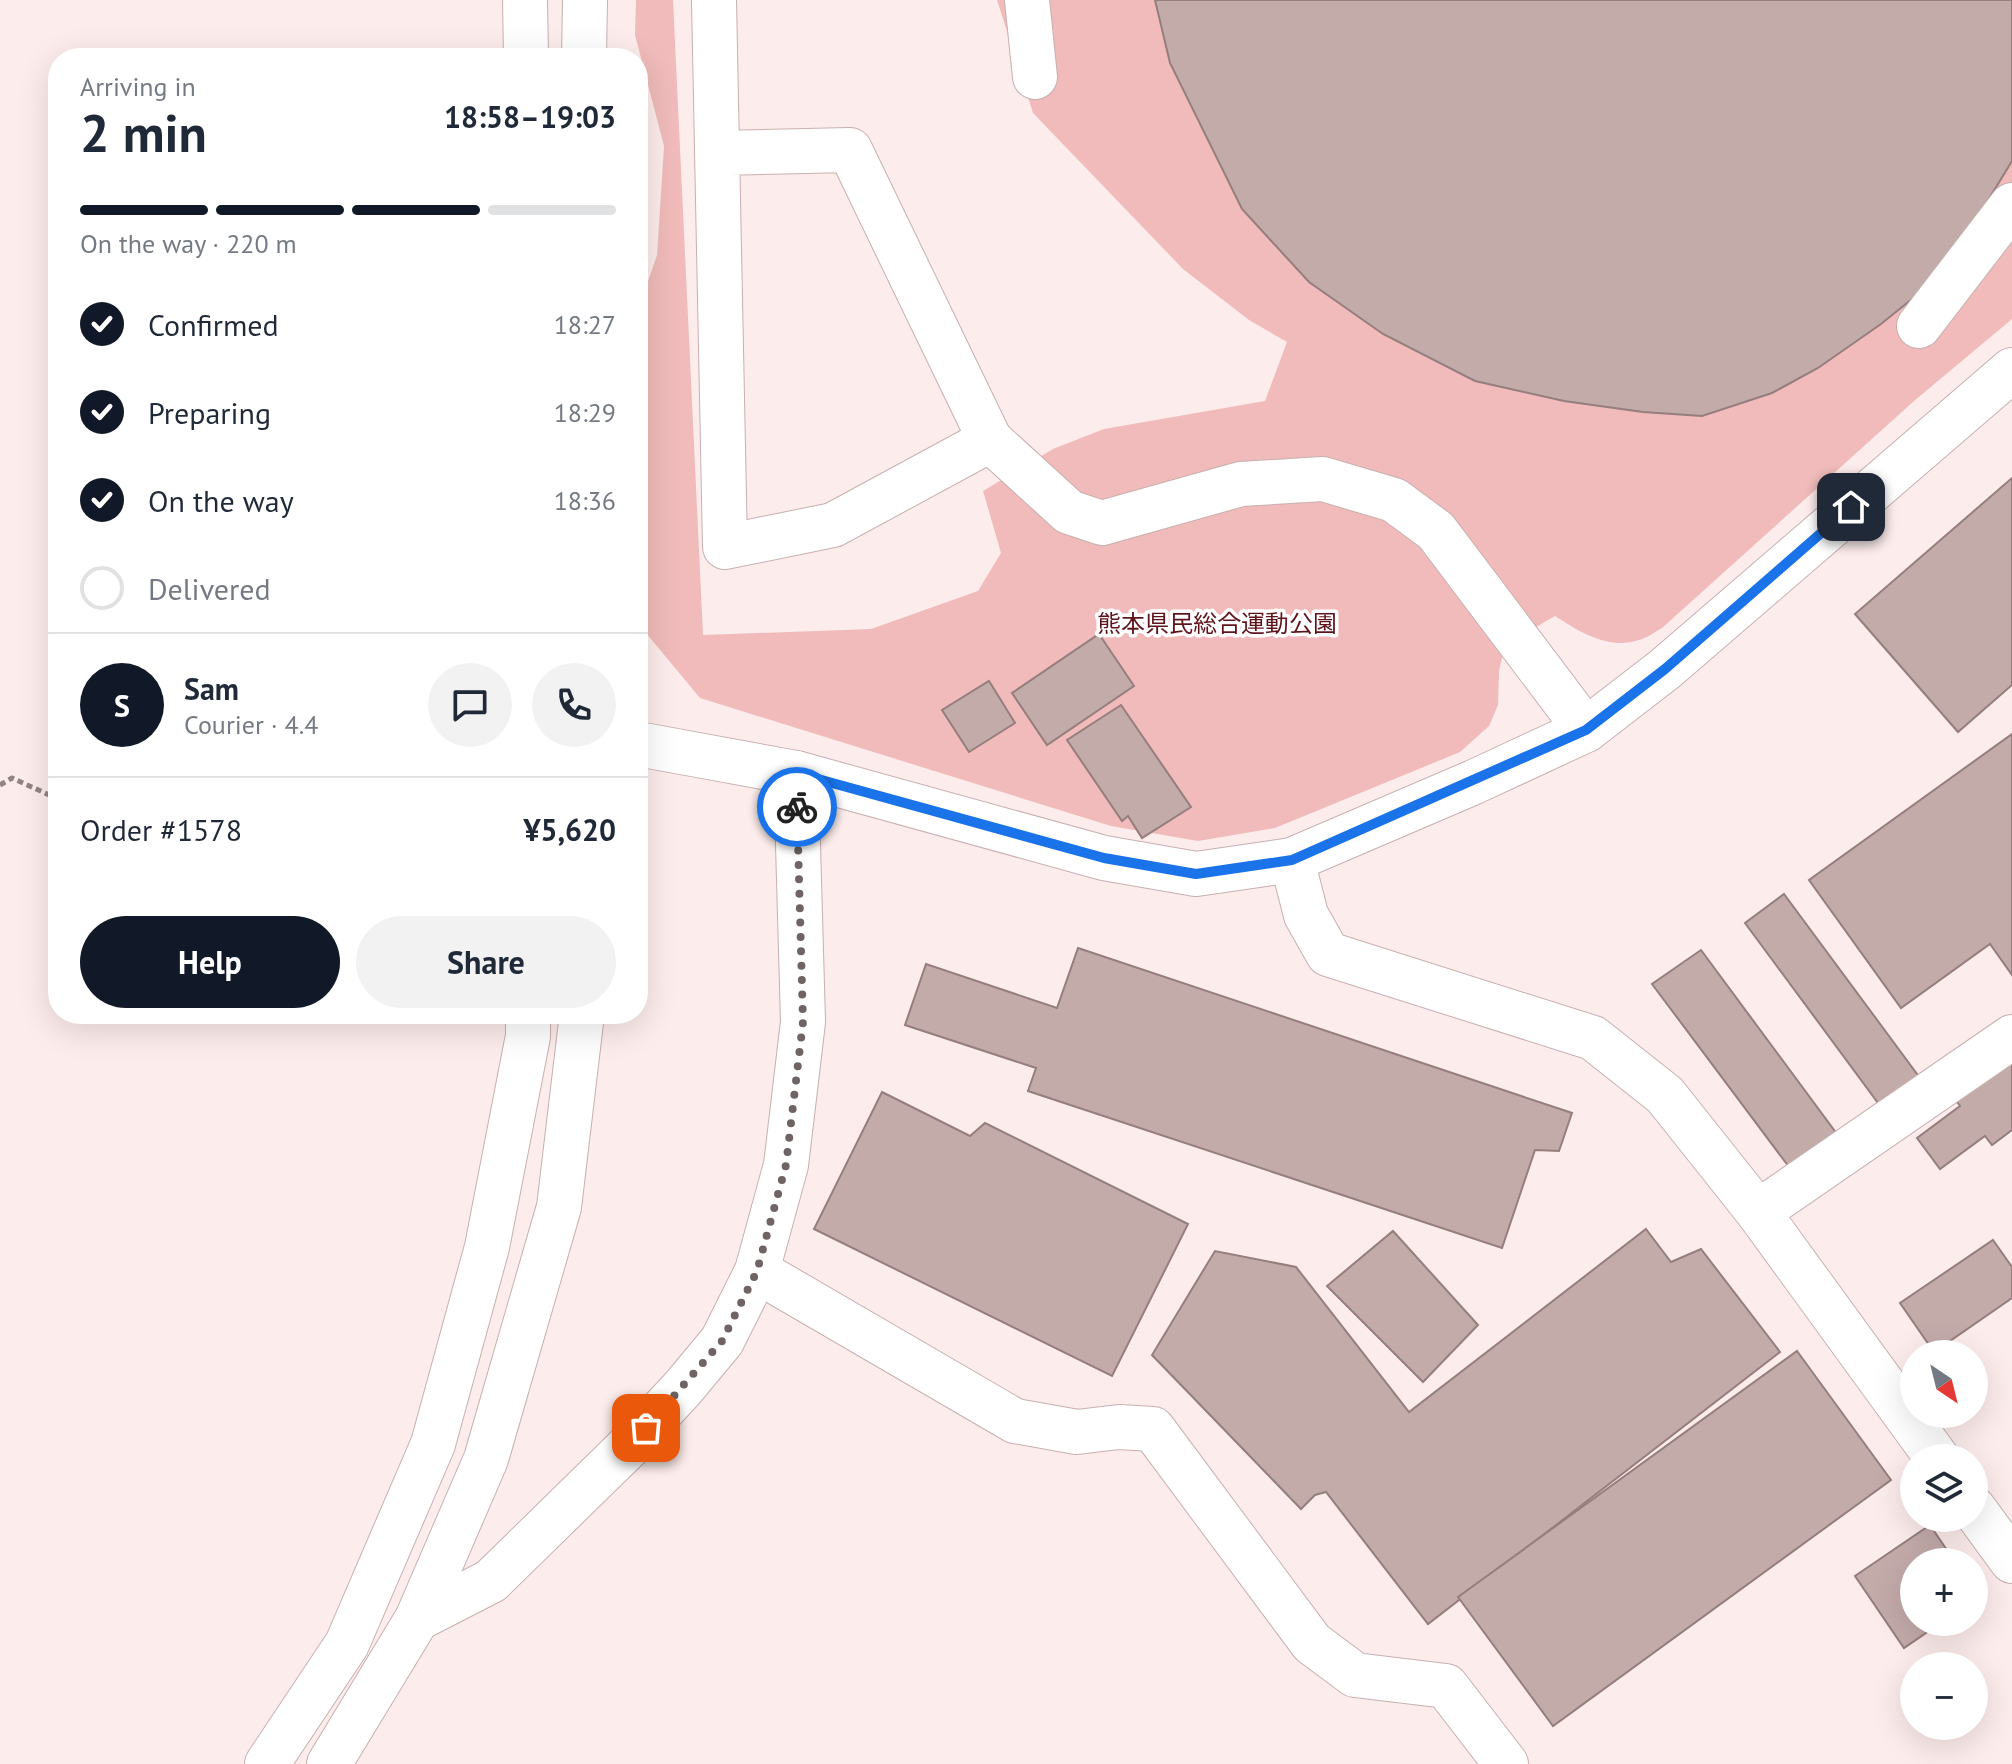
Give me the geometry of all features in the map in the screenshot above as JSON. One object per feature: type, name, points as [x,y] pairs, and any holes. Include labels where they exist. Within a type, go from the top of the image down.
[{"type":"street","points":[[525,0],[526,48]]},
{"type":"street","points":[[584,48],[585,0]]},
{"type":"street","points":[[714,0],[725,547],[833,525],[990,440]]},
{"type":"street","points":[[1027,0],[1035,77]]},
{"type":"street","points":[[718,153],[850,150],[990,440],[1069,512],[1102,523],[1241,484],[1323,479],[1394,500],[1436,531],[1586,730]]},
{"type":"street","points":[[1919,326],[2012,205]]},
{"type":"street","points":[[648,746],[796,773],[1119,861],[1196,874],[1292,860],[1586,730],[1665,669],[2012,370]]},
{"type":"street","points":[[417,1619],[491,1581],[628,1447],[722,1341],[757,1271],[786,1165],[803,1022],[796,773]]},
{"type":"street","points":[[1292,860],[1306,915],[1328,954],[1593,1038],[1665,1095],[1758,1212],[1927,1444]]},
{"type":"street","points":[[267,1764],[347,1644],[433,1444],[487,1247],[528,1024]]},
{"type":"street","points":[[329,1764],[417,1619],[486,1459],[559,1207],[581,1024]]},
{"type":"street","points":[[1758,1212],[2012,1037]]},
{"type":"street","points":[[757,1271],[1015,1421],[1077,1432],[1119,1427],[1153,1429],[1312,1643],[1355,1675],[1446,1686],[1506,1764]]},
{"type":"street","points":[[1988,1528],[2012,1561]]},
{"type":"path","points":[[0,785],[12,778],[48,794]]},
{"type":"green space","name":"熊本県民総合運動公園","points":[[636,0],[673,0],[703,635],[871,629],[978,591],[1001,553],[983,491],[1053,449],[1104,429],[1265,401],[1287,342],[1249,320],[1183,269],[1033,113],[997,0],[1155,0],[1242,209],[1309,282],[1383,334],[1475,381],[1564,401],[1702,416],[1772,393],[1818,368],[1881,324],[1943,274],[2012,161],[2012,319],[1914,401],[1662,628],[1642,639],[1616,643],[1595,638],[1555,616],[1505,645],[1499,671],[1498,705],[1489,726],[1460,752],[1275,828],[1198,841],[1111,826],[700,698],[648,635],[648,281],[657,255],[664,146],[648,85],[648,48],[638,48],[635,35]]},
{"type":"building","points":[[1155,0],[2012,0],[2012,161],[1943,274],[1881,324],[1818,368],[1772,393],[1702,416],[1564,401],[1475,381],[1383,334],[1309,282],[1242,209],[1170,63]]},
{"type":"building","points":[[2012,478],[2012,685],[1958,732],[1855,614]]},
{"type":"building","points":[[1099,634],[1134,686],[1047,745],[1012,693]]},
{"type":"building","points":[[989,681],[1015,723],[969,752],[942,710]]},
{"type":"building","points":[[1121,705],[1191,807],[1142,838],[1128,816],[1122,821],[1067,740]]},
{"type":"building","points":[[2012,734],[2012,975],[1990,944],[1901,1008],[1809,880]]},
{"type":"building","points":[[1784,894],[1920,1078],[1881,1107],[1745,923]]},
{"type":"building","points":[[1078,948],[1572,1113],[1559,1151],[1535,1150],[1502,1248],[1028,1091],[1036,1068],[905,1025],[926,964],[1057,1008]]},
{"type":"building","points":[[1701,950],[1837,1134],[1789,1167],[1652,984]]},
{"type":"building","points":[[2012,1055],[2012,1130],[1992,1145],[1985,1136],[1940,1169],[1917,1138],[1960,1106],[1954,1098]]},
{"type":"building","points":[[882,1092],[970,1136],[985,1123],[1188,1224],[1112,1376],[814,1229]]},
{"type":"building","points":[[1646,1229],[1671,1262],[1701,1249],[1780,1352],[1428,1624],[1326,1492],[1315,1495],[1301,1509],[1152,1355],[1215,1251],[1296,1267],[1409,1412]]},
{"type":"building","points":[[1393,1231],[1478,1325],[1423,1382],[1327,1286]]},
{"type":"building","points":[[1993,1240],[2012,1267],[2012,1298],[1951,1340],[1926,1340],[1900,1303]]},
{"type":"building","points":[[1797,1351],[1891,1480],[1553,1726],[1458,1597]]},
{"type":"building","points":[[1920,1532],[1935,1532],[1946,1548],[1900,1548],[1900,1636],[1922,1636],[1904,1648],[1855,1576]]},
{"type":"way so far","points":[[646,1428],[722,1341],[757,1271],[786,1165],[803,1022],[797,807]]},
{"type":"route","points":[[797,807],[796,773],[1134,864],[1196,874],[1292,860],[1586,730],[1665,669],[1851,507]]}]
